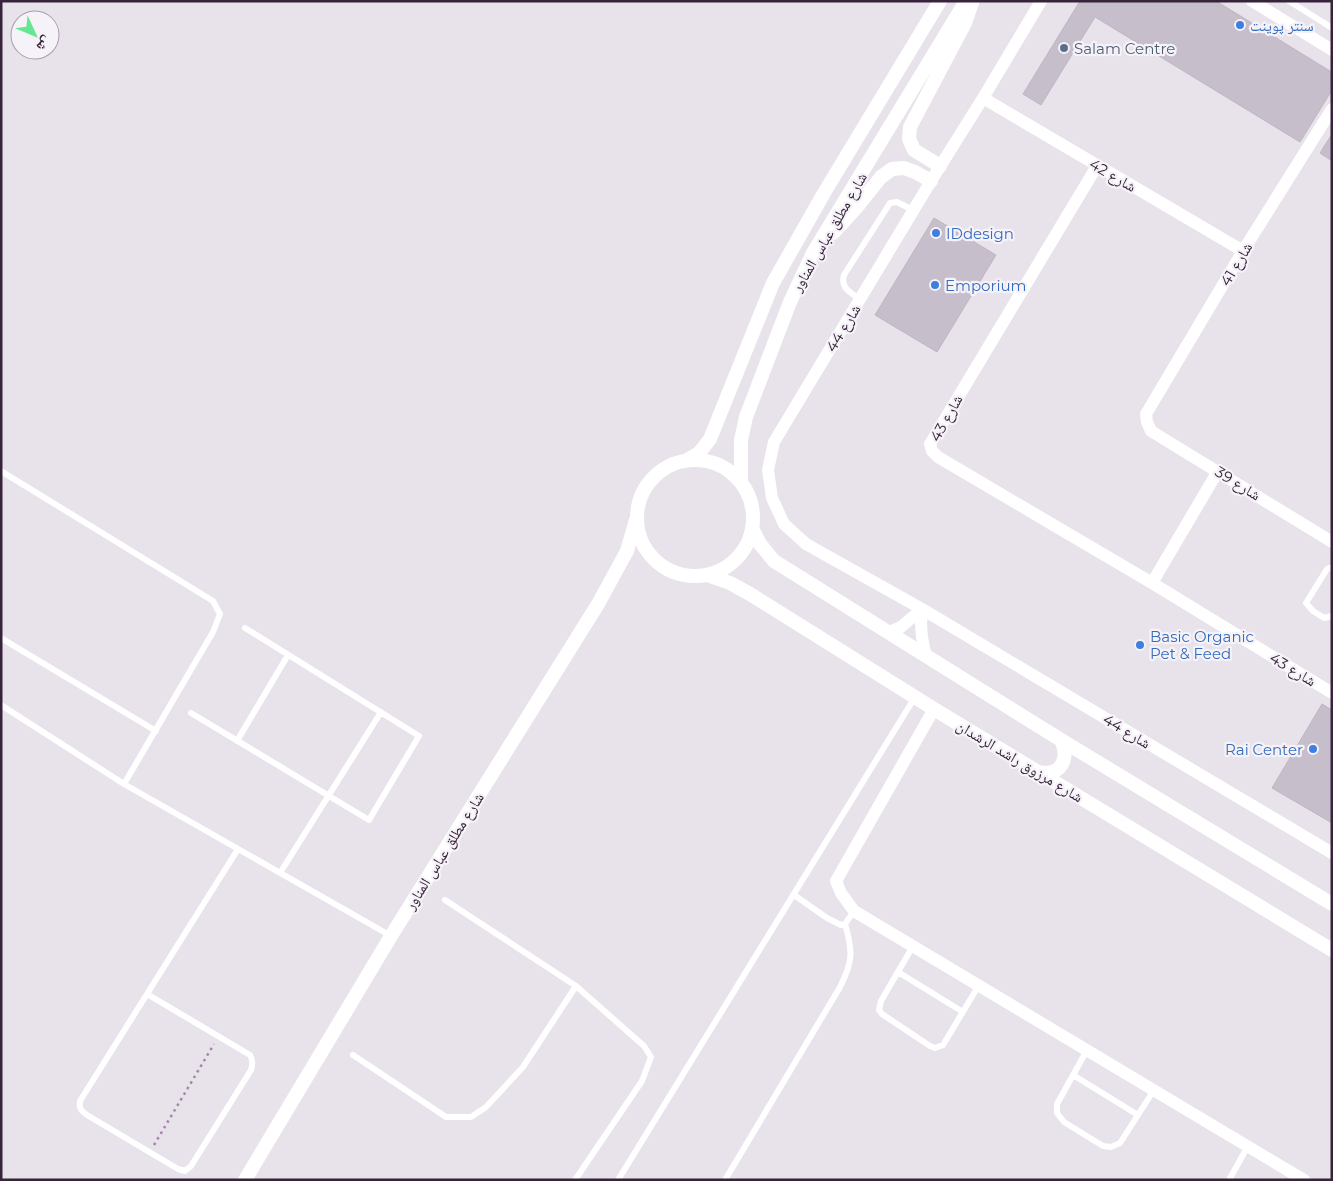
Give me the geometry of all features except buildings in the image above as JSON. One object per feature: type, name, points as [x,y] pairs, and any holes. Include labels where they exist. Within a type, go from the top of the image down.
[{"type":"street","name":"شارع مطلق عباس المناور","points":[[688,460],[706,447],[710,439],[773,283],[824,193],[940,1]]},
{"type":"street","name":"شارع مطلق عباس المناور","points":[[741,482],[741,440],[746,417],[790,302],[814,254],[966,1]]},
{"type":"street","points":[[940,166],[914,150],[909,139],[910,127],[965,23],[973,1]]},
{"type":"street","name":"شارع 44","points":[[1041,1],[774,442],[768,470],[772,498],[784,524],[806,544],[922,609],[1332,853]]},
{"type":"street","points":[[1252,1],[1332,50]]},
{"type":"street","name":"شارع 42","points":[[983,98],[1243,251]]},
{"type":"street","name":"شارع 41","points":[[1147,422],[1146,414],[1243,251],[1332,108]]},
{"type":"street","name":"شارع 43","points":[[1097,166],[930,444],[932,451],[938,457],[1152,583],[1332,693]]},
{"type":"street","points":[[814,254],[857,207],[880,177],[892,169],[904,168],[931,181]]},
{"type":"street","name":"شارع 39","points":[[1147,422],[1151,431],[1332,542]]},
{"type":"street","points":[[688,460],[703,460],[717,464],[731,472],[741,482],[749,496],[753,512],[752,528],[747,544],[737,558],[724,569],[707,575],[690,576],[674,573],[659,564],[647,552],[639,537],[636,520],[638,506],[642,492],[650,480],[667,467],[688,460]]},
{"type":"street","points":[[1152,583],[1218,471]]},
{"type":"street","name":"شارع مطلق عباس المناور","points":[[245,1180],[391,936],[598,604],[627,551],[636,520]]},
{"type":"street","points":[[752,528],[760,544],[774,561],[1060,740],[1332,904]]},
{"type":"street","name":"شارع مرزوق راشد الرشدان","points":[[707,575],[730,583],[750,594],[934,709],[1332,950]]},
{"type":"street","points":[[889,632],[901,627],[922,609]]},
{"type":"street","points":[[922,609],[920,626],[926,655]]},
{"type":"street","points":[[934,709],[836,881],[841,893],[854,910],[1304,1180]]},
{"type":"street","points":[[1038,772],[1046,774],[1055,771],[1061,765],[1065,757],[1064,748],[1060,740]]},
{"type":"lane","points":[[1289,1],[1332,28]]},
{"type":"lane","points":[[860,299],[845,288],[842,282],[844,275],[890,203],[897,202],[913,210]]},
{"type":"lane","points":[[1,471],[213,601],[220,614],[214,632],[124,784]]},
{"type":"lane","points":[[1332,567],[1327,569],[1306,603],[1313,611],[1324,618],[1332,616]]},
{"type":"lane","points":[[192,713],[369,820],[419,736],[245,628]]},
{"type":"lane","points":[[1,638],[156,730]]},
{"type":"lane","points":[[237,741],[288,655]]},
{"type":"lane","points":[[618,1180],[915,697]]},
{"type":"lane","points":[[1,705],[124,784],[391,936]]},
{"type":"lane","points":[[280,873],[380,712]]},
{"type":"lane","points":[[147,994],[250,1055],[253,1060],[251,1070],[189,1170],[181,1171],[82,1112],[79,1107],[80,1101],[147,994],[238,849]]},
{"type":"lane","points":[[794,895],[837,924],[845,924]]},
{"type":"lane","points":[[445,900],[576,986],[644,1046],[651,1056],[642,1081],[575,1180]]},
{"type":"lane","points":[[725,1180],[849,970],[852,955],[845,924],[854,910]]},
{"type":"lane","points":[[913,946],[881,1000],[880,1010],[882,1014],[930,1046],[935,1048],[943,1045],[979,985]]},
{"type":"lane","points":[[898,972],[963,1012]]},
{"type":"lane","points":[[353,1055],[446,1117],[471,1117],[486,1107],[523,1067],[576,986]]},
{"type":"lane","points":[[1087,1050],[1056,1104],[1057,1112],[1064,1122],[1103,1146],[1111,1147],[1120,1143],[1154,1090]]},
{"type":"lane","points":[[1073,1075],[1138,1115]]},
{"type":"lane","points":[[1229,1180],[1248,1146]]},
{"type":"path","points":[[150,1152],[219,1037]]},
{"type":"place","name":"سنتر پوينت","points":[[1240,25]]},
{"type":"place","name":"Salam Centre","points":[[1064,48]]},
{"type":"place","name":"IDdesign","points":[[936,233]]},
{"type":"place","name":"Emporium","points":[[935,285]]},
{"type":"place","name":"Basic Organic Pet & Feed","points":[[1140,645]]},
{"type":"place","name":"Rai Center","points":[[1313,749]]}]
